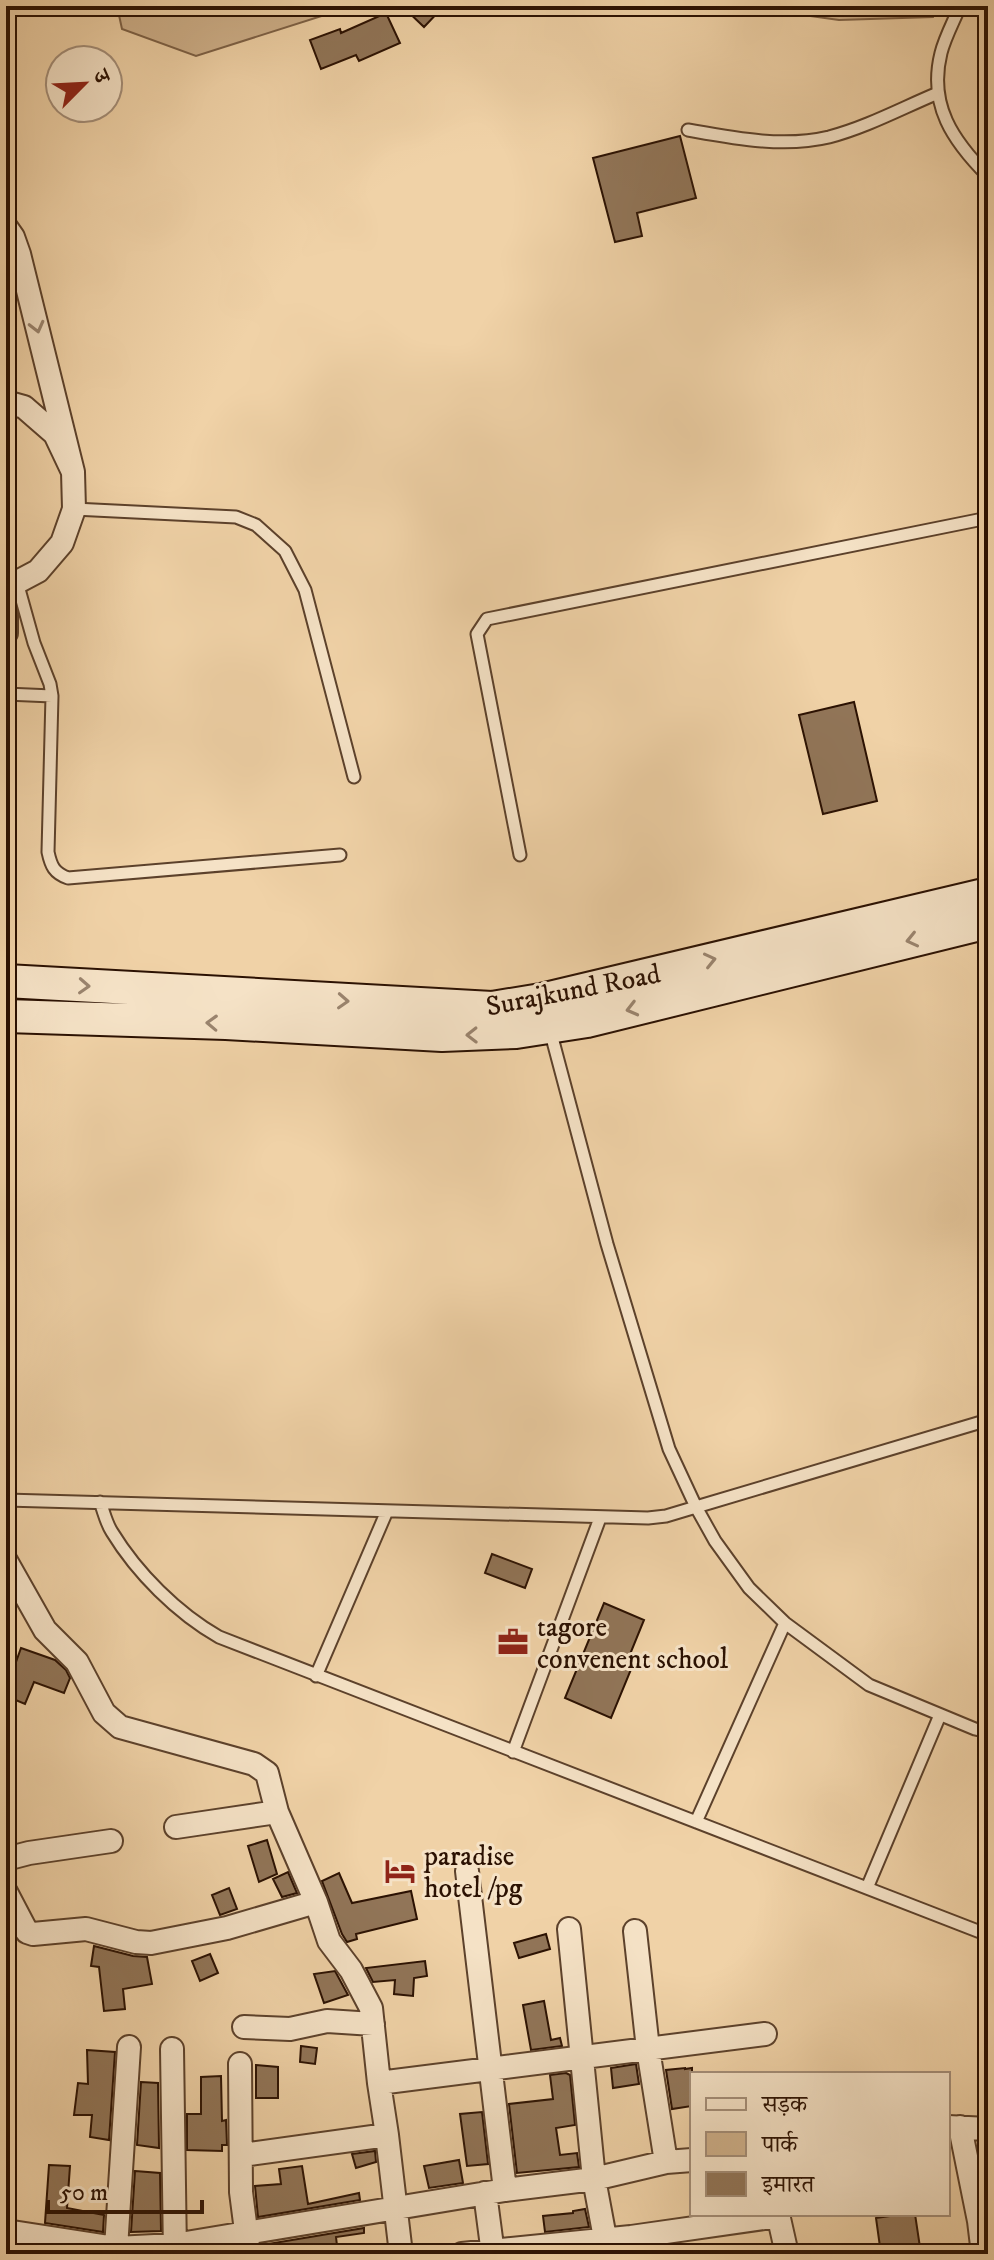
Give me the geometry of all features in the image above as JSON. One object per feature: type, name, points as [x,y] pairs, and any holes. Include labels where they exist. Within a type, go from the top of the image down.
[{"type":"main road","name":"Surajkund Road","points":[[6,1016],[226,1023],[442,1035],[516,1032],[545,1014],[988,894]]},
{"type":"main road","name":"Surajkund Road","points":[[6,981],[492,1008],[587,1021],[988,922]]},
{"type":"street","points":[[6,227],[19,254],[73,472],[74,509],[62,543],[38,571],[10,586],[6,633]]},
{"type":"street","points":[[6,402],[24,407],[55,434],[73,472]]},
{"type":"street","points":[[6,1561],[45,1630],[77,1662],[104,1713],[111,1720],[120,1727],[254,1764],[267,1773],[277,1812],[316,1902],[329,1941],[351,1970],[371,2008],[401,2254]]},
{"type":"street","points":[[176,1827],[277,1812]]},
{"type":"street","points":[[6,1859],[111,1841]]},
{"type":"street","points":[[467,1871],[489,2069],[495,2191],[492,2252]]},
{"type":"street","points":[[6,1892],[12,1920],[33,1934],[86,1929],[151,1943],[227,1928],[316,1902]]},
{"type":"street","points":[[569,1929],[594,2179],[607,2246]]},
{"type":"street","points":[[635,1931],[648,2049],[666,2162]]},
{"type":"street","points":[[244,2027],[290,2029],[327,2021],[373,2024]]},
{"type":"street","points":[[379,2083],[765,2034]]},
{"type":"street","points":[[116,2248],[129,2047]]},
{"type":"street","points":[[172,2049],[174,2250]]},
{"type":"street","points":[[240,2064],[241,2192],[247,2243]]},
{"type":"street","points":[[983,2254],[984,2221],[954,2127],[988,2129]]},
{"type":"street","points":[[242,2155],[387,2135]]},
{"type":"street","points":[[6,2231],[116,2248],[174,2250],[247,2243],[396,2208],[495,2191],[594,2179],[666,2162],[690,2160]]},
{"type":"street","points":[[462,2254],[607,2246],[631,2237],[771,2216]]},
{"type":"street","points":[[778,2216],[787,2254]]},
{"type":"lane","points":[[960,6],[941,53],[938,93],[948,128],[966,154],[988,176]]},
{"type":"lane","points":[[688,130],[748,140],[826,137],[854,129],[938,93]]},
{"type":"lane","points":[[74,509],[236,517],[256,525],[285,551],[305,590],[354,777]]},
{"type":"lane","points":[[520,855],[477,634],[487,619],[988,518]]},
{"type":"lane","points":[[10,586],[50,684],[48,852],[50,864],[58,874],[68,878],[340,855]]},
{"type":"lane","points":[[6,694],[52,696]]},
{"type":"lane","points":[[545,1014],[607,1244],[669,1449],[715,1541],[749,1588],[785,1623],[869,1685],[988,1732]]},
{"type":"lane","points":[[6,1500],[648,1518],[666,1516],[988,1420]]},
{"type":"lane","points":[[100,1502],[110,1529],[165,1597],[196,1623],[219,1637],[988,1935]]},
{"type":"lane","points":[[316,1676],[387,1511]]},
{"type":"lane","points":[[513,1752],[600,1518]]},
{"type":"lane","points":[[696,1822],[785,1623]]},
{"type":"lane","points":[[867,1888],[940,1715]]},
{"type":"green space","points":[[117,6],[353,6],[196,56],[122,29]]},
{"type":"green space","points":[[739,6],[936,6],[933,17],[839,20]]},
{"type":"building","points":[[402,6],[444,6],[424,27]]},
{"type":"building","points":[[386,13],[400,43],[359,61],[356,55],[321,69],[310,40],[340,29],[341,33]]},
{"type":"building","points":[[680,136],[696,198],[637,213],[642,236],[615,242],[593,158]]},
{"type":"building","points":[[854,702],[877,801],[823,814],[799,715]]},
{"type":"building","points":[[492,1554],[532,1569],[525,1588],[485,1573]]},
{"type":"building","points":[[604,1603],[644,1620],[626,1664],[632,1667],[611,1718],[565,1698]]},
{"type":"building","points":[[21,1648],[55,1660],[66,1670],[70,1678],[64,1693],[34,1682],[25,1704],[6,1696]]},
{"type":"building","points":[[267,1840],[277,1874],[259,1882],[248,1846]]},
{"type":"building","points":[[288,1872],[297,1893],[282,1897],[273,1879]]},
{"type":"building","points":[[339,1873],[352,1903],[411,1891],[417,1919],[356,1934],[357,1939],[347,1942],[322,1881]]},
{"type":"building","points":[[229,1888],[237,1909],[220,1915],[212,1895]]},
{"type":"building","points":[[546,1934],[550,1949],[519,1958],[514,1943]]},
{"type":"building","points":[[94,1946],[147,1957],[152,1984],[123,1989],[125,2009],[104,2011],[99,1967],[91,1966]]},
{"type":"building","points":[[210,1954],[218,1973],[200,1981],[192,1961]]},
{"type":"building","points":[[425,1961],[427,1976],[414,1978],[413,1996],[394,1994],[395,1980],[373,1982],[366,1968]]},
{"type":"building","points":[[335,1971],[348,1995],[324,2003],[314,1974]]},
{"type":"building","points":[[544,2001],[551,2040],[560,2038],[562,2046],[531,2050],[523,2005]]},
{"type":"building","points":[[301,2046],[317,2048],[315,2064],[300,2062]]},
{"type":"building","points":[[87,2050],[115,2052],[109,2140],[90,2137],[92,2115],[74,2115],[78,2083],[88,2084]]},
{"type":"building","points":[[636,2064],[639,2084],[613,2088],[611,2068]]},
{"type":"building","points":[[256,2065],[278,2067],[278,2098],[256,2098]]},
{"type":"building","points":[[692,2068],[690,2106],[672,2109],[666,2070]]},
{"type":"building","points":[[550,2075],[570,2075],[575,2125],[556,2128],[560,2155],[577,2153],[579,2167],[517,2173],[509,2104],[553,2099]]},
{"type":"building","points":[[221,2076],[222,2121],[226,2120],[227,2145],[222,2145],[222,2151],[187,2150],[187,2114],[201,2114],[201,2077]]},
{"type":"building","points":[[141,2082],[158,2083],[159,2148],[137,2145]]},
{"type":"building","points":[[482,2112],[488,2164],[467,2166],[460,2114]]},
{"type":"building","points":[[375,2151],[376,2162],[356,2168],[352,2154]]},
{"type":"building","points":[[459,2160],[463,2183],[429,2188],[424,2166]]},
{"type":"building","points":[[49,2165],[70,2166],[67,2208],[104,2215],[103,2232],[45,2223]]},
{"type":"building","points":[[302,2166],[308,2204],[359,2193],[360,2200],[258,2217],[255,2186],[281,2184],[279,2169]]},
{"type":"building","points":[[135,2171],[160,2173],[161,2231],[131,2232]]},
{"type":"building","points":[[585,2209],[589,2227],[545,2232],[543,2216]]},
{"type":"building","points":[[915,2216],[921,2254],[881,2254],[876,2218]]},
{"type":"building","points":[[364,2228],[364,2233],[336,2237],[338,2254],[264,2254],[262,2245]]},
{"type":"place","name":"tagore convenent school","points":[[513,1642]]},
{"type":"place","name":"paradise hotel /pg","points":[[400,1871]]}]
